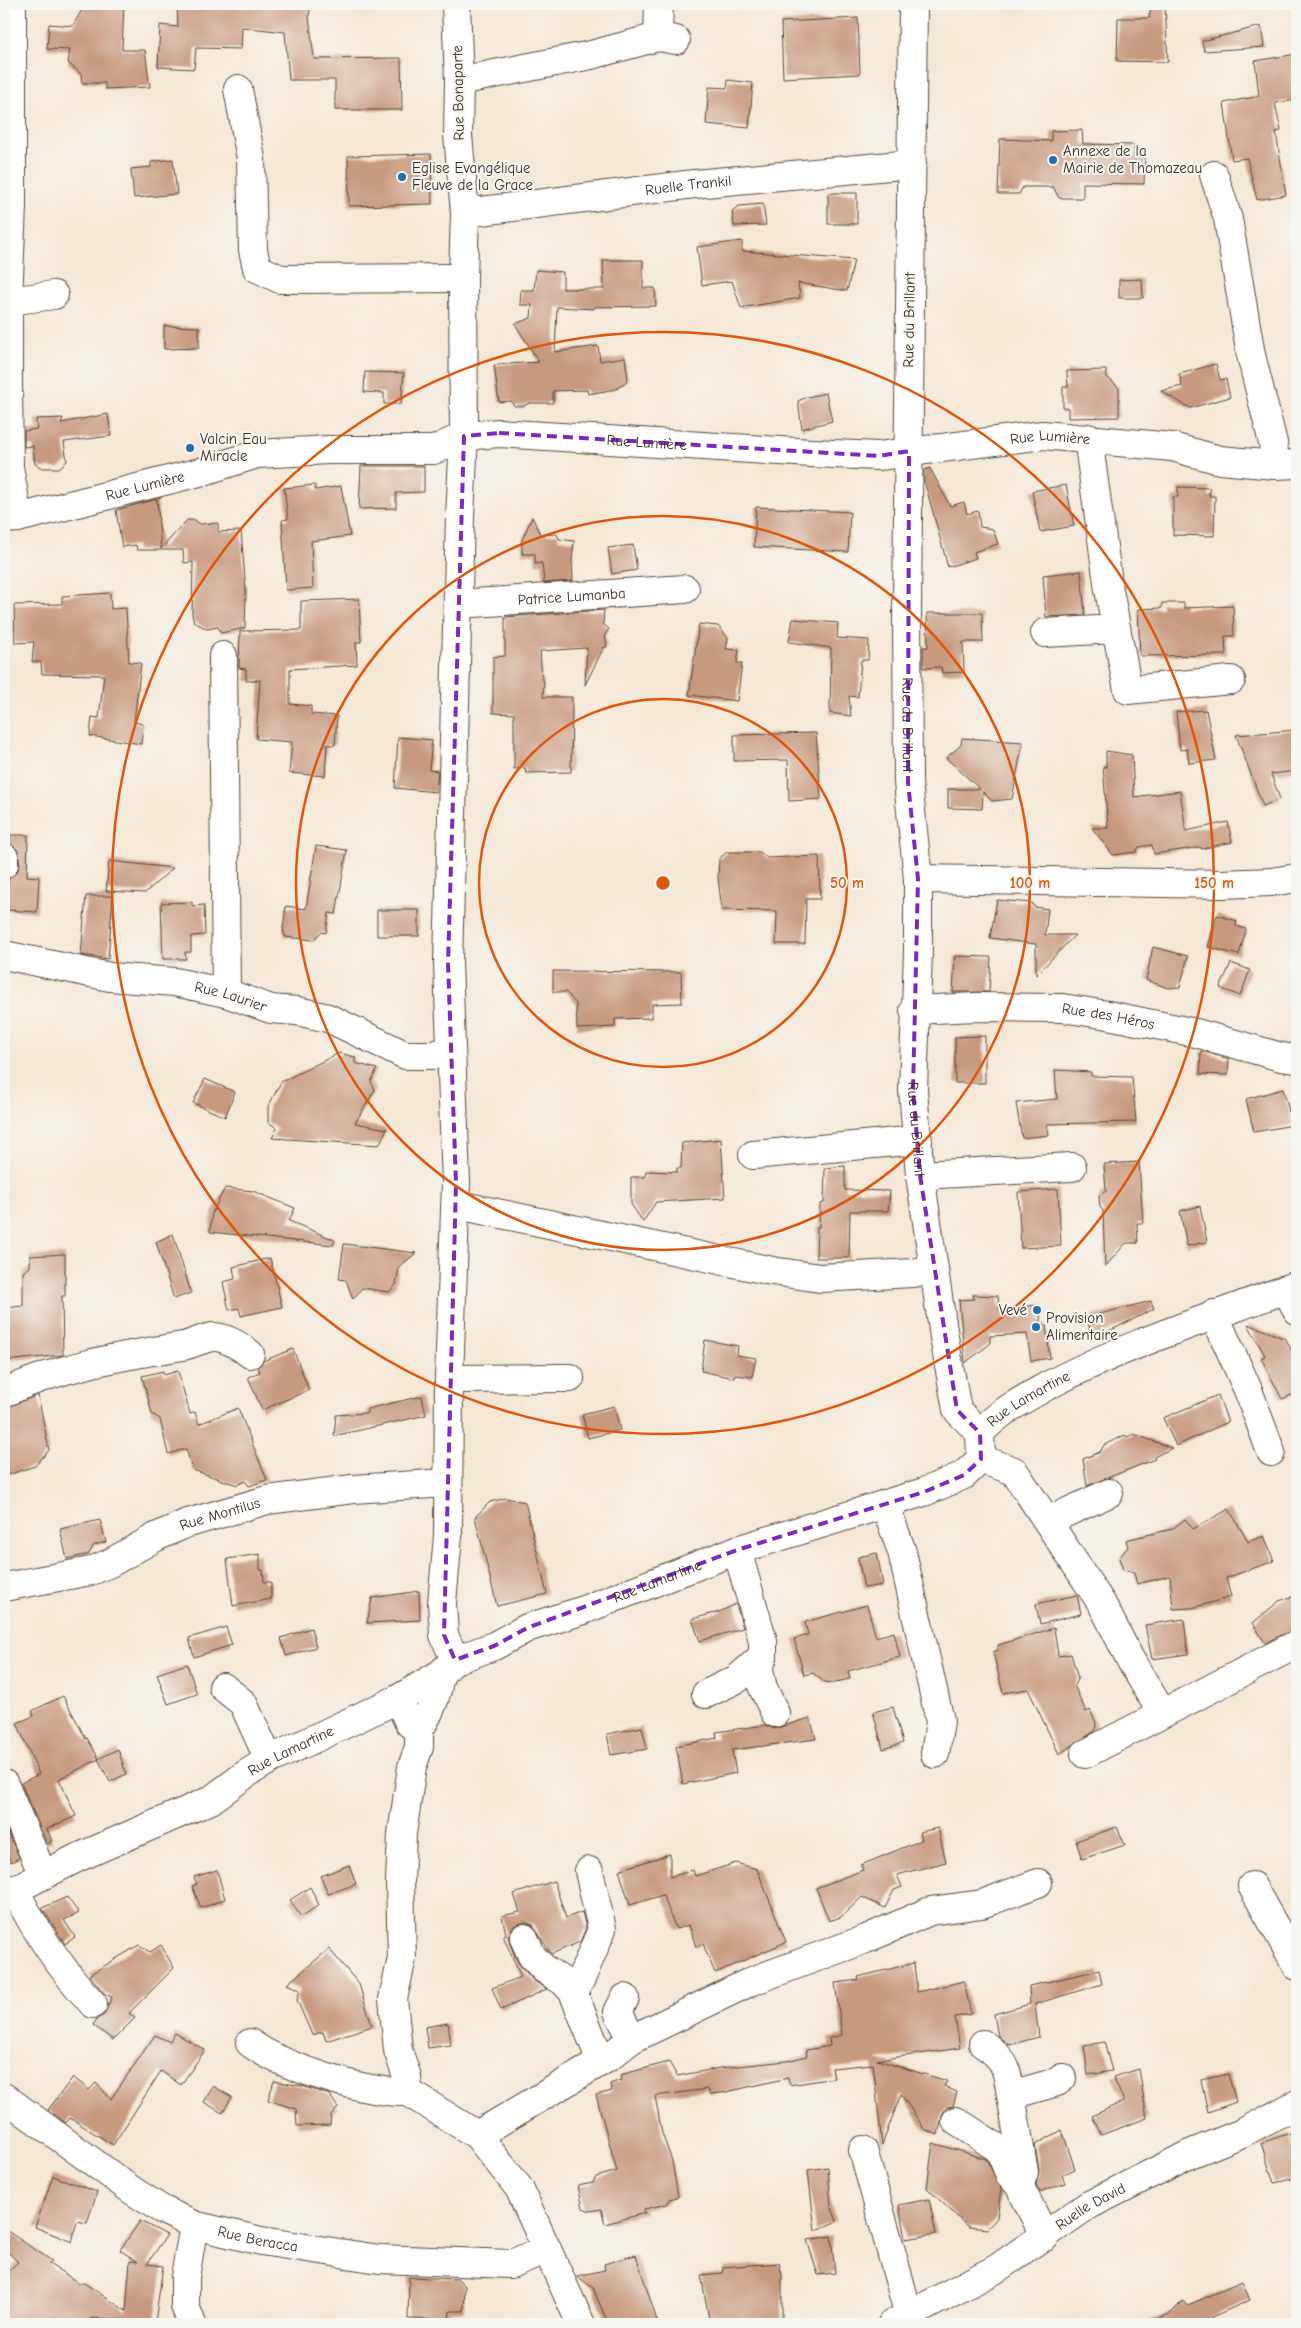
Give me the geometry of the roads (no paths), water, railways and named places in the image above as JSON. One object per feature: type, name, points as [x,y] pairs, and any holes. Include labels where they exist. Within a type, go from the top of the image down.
[{"type":"street","points":[[11,518],[8,301],[12,206],[12,4]]},
{"type":"street","name":"Rue Bonaparte","points":[[447,1667],[442,1603],[448,1536],[449,1379],[456,1183],[448,963],[464,436],[463,278],[465,213],[458,135],[459,81],[456,4]]},
{"type":"street","points":[[459,81],[667,38],[659,4]]},
{"type":"street","name":"Rue du Brillant","points":[[913,4],[908,782],[918,879],[918,952],[914,1010],[913,1090],[920,1175],[957,1410],[981,1446]]},
{"type":"street","points":[[238,89],[251,158],[253,250],[257,268],[280,279],[463,278]]},
{"type":"street","name":"Ruelle Trankil","points":[[465,213],[694,184],[912,164]]},
{"type":"street","points":[[1214,175],[1228,218],[1251,355],[1274,443],[1286,465]]},
{"type":"street","points":[[8,301],[54,295]]},
{"type":"street","name":"Rue Lumière","points":[[11,518],[204,471],[257,454],[328,450],[434,450],[464,436],[500,433],[869,455],[1044,436],[1088,438],[1172,447],[1220,460],[1286,465]]},
{"type":"street","points":[[1088,438],[1116,629],[1128,690],[1231,680]]},
{"type":"street","name":"Patrice Lumanba","points":[[458,604],[685,589]]},
{"type":"street","points":[[1045,633],[1116,629]]},
{"type":"street","points":[[223,656],[226,993]]},
{"type":"street","points":[[4,857],[4,864]]},
{"type":"street","points":[[918,879],[1222,884],[1271,882],[1297,878]]},
{"type":"street","name":"Rue Laurier","points":[[4,955],[110,977],[175,982],[226,993],[271,1010],[297,1011],[328,1018],[405,1055],[432,1055],[450,1051]]},
{"type":"street","name":"Rue des Héros","points":[[914,1010],[976,1007],[1062,1008],[1108,1014],[1196,1033],[1281,1057],[1297,1059]]},
{"type":"street","points":[[753,1155],[918,1140]]},
{"type":"street","points":[[920,1175],[1072,1167]]},
{"type":"street","points":[[454,1207],[468,1207],[772,1271],[820,1278],[913,1273],[934,1269]]},
{"type":"street","name":"Rue Lamartine","points":[[10,1892],[77,1858],[211,1800],[268,1760],[398,1699],[447,1667],[494,1646],[527,1628],[581,1611],[737,1550],[924,1492],[964,1476],[1001,1413],[1077,1370],[1148,1339],[1214,1314],[1294,1295]]},
{"type":"street","points":[[1214,1314],[1248,1390],[1270,1452]]},
{"type":"street","points":[[4,1393],[29,1381],[65,1370],[115,1357],[192,1345],[213,1337],[229,1342],[250,1354]]},
{"type":"street","points":[[449,1379],[570,1378]]},
{"type":"street","points":[[981,1446],[1014,1471],[1048,1521],[1102,1604],[1130,1659],[1162,1713]]},
{"type":"street","name":"Rue Montilus","points":[[4,1586],[91,1571],[110,1563],[156,1537],[186,1524],[267,1500],[353,1489],[447,1483]]},
{"type":"street","points":[[1048,1521],[1109,1493]]},
{"type":"street","points":[[885,1504],[902,1552],[940,1721],[935,1754]]},
{"type":"street","points":[[737,1550],[763,1641],[763,1656],[759,1670],[763,1688],[775,1713]]},
{"type":"street","points":[[1085,1754],[1297,1644]]},
{"type":"street","points":[[706,1694],[737,1679],[763,1656]]},
{"type":"street","points":[[408,2092],[407,2077],[398,2050],[393,1999],[402,1958],[400,1882],[402,1834],[412,1767],[419,1747],[419,1730],[438,1696],[447,1667]]},
{"type":"street","points":[[223,1687],[243,1703],[268,1760]]},
{"type":"street","points":[[398,1699],[409,1723],[419,1730]]},
{"type":"street","points":[[4,1784],[43,1875]]},
{"type":"street","points":[[573,1992],[582,1979],[602,1929],[598,1881]]},
{"type":"street","points":[[477,2135],[601,2061],[632,2040],[752,1981],[866,1939],[908,1922],[930,1910],[982,1904],[1038,1884]]},
{"type":"street","points":[[1252,1886],[1297,1966]]},
{"type":"street","points":[[10,1892],[74,1983],[93,2004]]},
{"type":"street","points":[[524,1938],[532,1956],[544,1969],[564,1982],[573,1992],[601,2061]]},
{"type":"street","points":[[624,1998],[618,2012],[632,2040]]},
{"type":"street","points":[[250,2043],[269,2056],[335,2079],[395,2093],[408,2092],[477,2135],[519,2188],[581,2324]]},
{"type":"street","points":[[983,2044],[994,2052],[1006,2065],[1024,2172],[1019,2185]]},
{"type":"street","points":[[1011,2095],[1058,2082],[1062,2078]]},
{"type":"street","name":"Rue Beracca","points":[[4,2097],[130,2190],[161,2209],[194,2225],[261,2241],[379,2259],[511,2264],[548,2249]]},
{"type":"street","name":"Ruelle David","points":[[917,2318],[996,2269],[1087,2206],[1190,2154],[1242,2133],[1297,2104]]},
{"type":"street","points":[[956,2121],[999,2149],[1010,2175],[1019,2185],[1045,2236]]},
{"type":"street","points":[[863,2150],[917,2318]]},
{"type":"street","points":[[192,2324],[185,2306],[185,2277],[194,2225]]},
{"type":"place","name":"Annexe de la Mairie de Thomazeau","points":[[1053,160]]},
{"type":"place","name":"Eglise Evangélique Fleuve de la Grace","points":[[402,177]]},
{"type":"place","name":"Valcin Eau Miracle","points":[[190,448]]},
{"type":"place","name":"Vevé","points":[[1037,1310]]},
{"type":"place","name":"Provision Alimentaire","points":[[1036,1327]]}]
